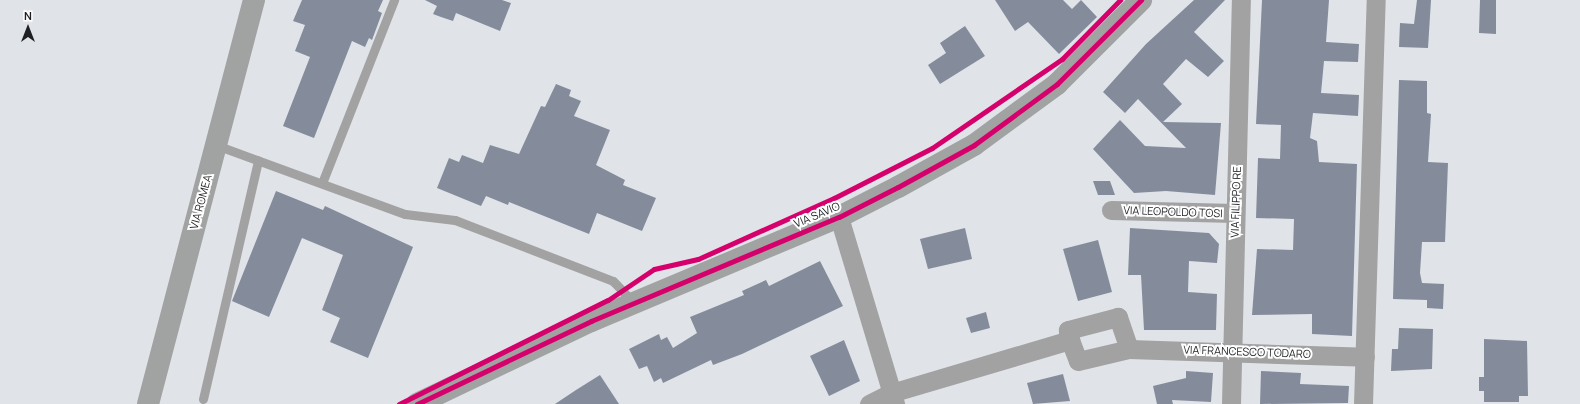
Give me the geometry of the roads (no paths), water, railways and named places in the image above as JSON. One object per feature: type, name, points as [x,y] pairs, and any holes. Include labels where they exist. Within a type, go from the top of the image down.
[{"type":"street","name":"VIA ROMEA","points":[[148,404],[254,0]]},
{"type":"street","name":"VIA SAVIO","points":[[418,404],[634,303],[839,217],[974,145],[1057,84],[1141,0]]},
{"type":"street","name":"VIA FILIPPO RE","points":[[1230,404],[1241,0]]},
{"type":"street","points":[[1363,404],[1376,0]]},
{"type":"street","name":"VIA LEOPOLDO TOSI","points":[[1111,210],[1235,213]]},
{"type":"street","points":[[839,217],[893,398]]},
{"type":"street","points":[[870,404],[893,398],[1070,340],[1068,330],[1118,317],[1129,349]]},
{"type":"street","name":"VIA FRANCESCO TODARO","points":[[1070,340],[1078,361],[1129,349],[1365,357]]},
{"type":"lane","points":[[322,183],[394,0]]},
{"type":"lane","points":[[216,144],[405,214],[462,223],[613,281],[634,303]]},
{"type":"lane","points":[[203,399],[258,160]]}]
